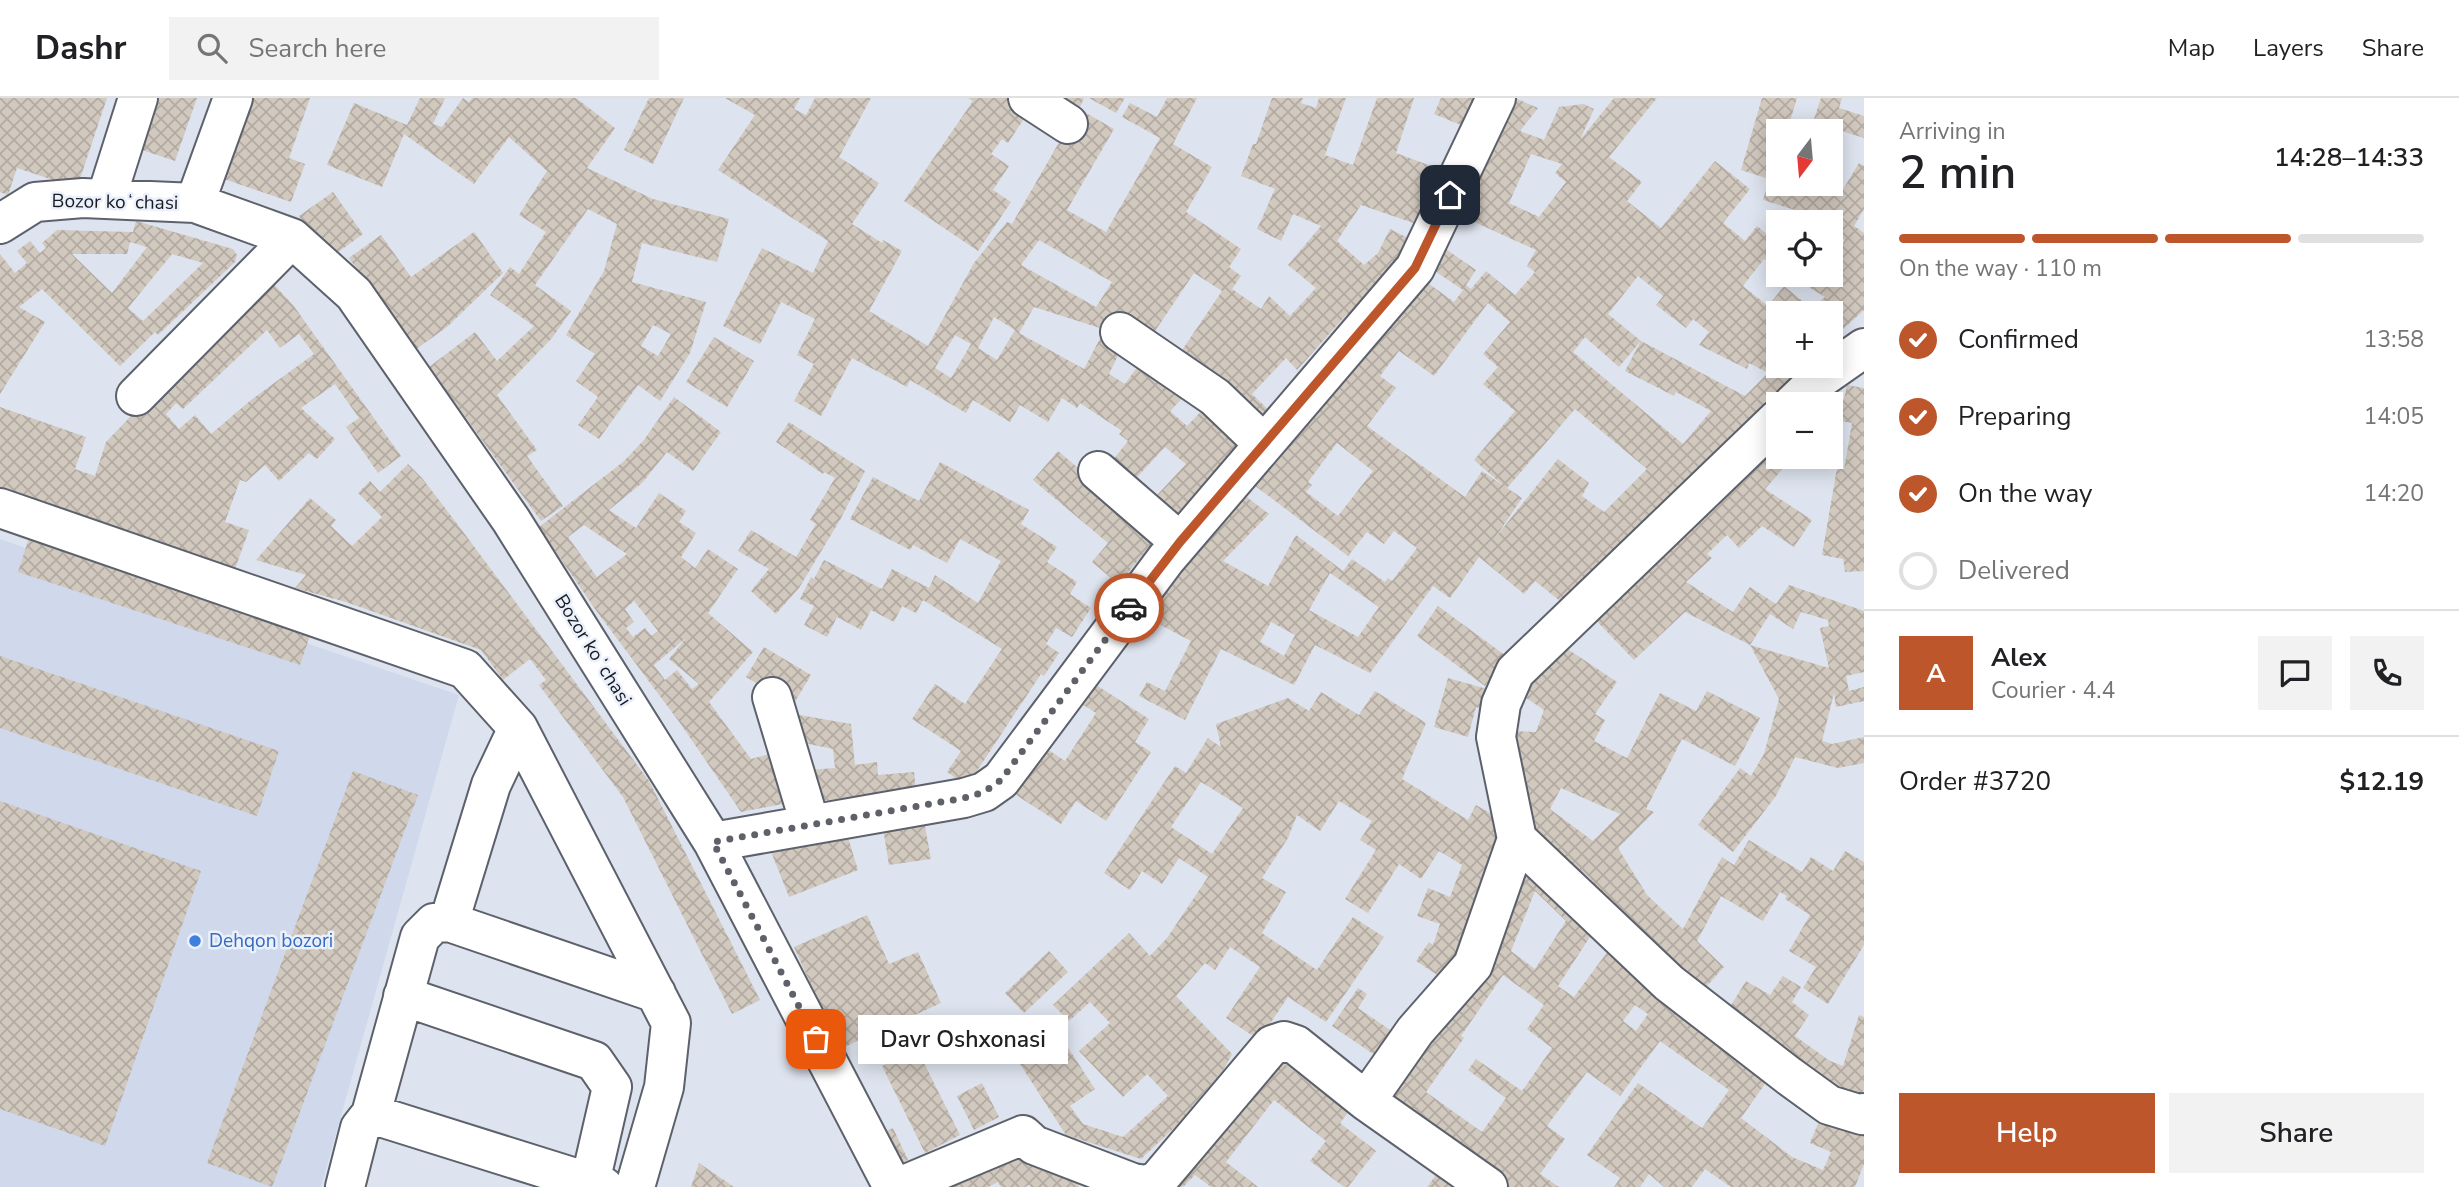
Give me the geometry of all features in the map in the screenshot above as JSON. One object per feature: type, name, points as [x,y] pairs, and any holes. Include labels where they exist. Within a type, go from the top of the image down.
[{"type":"street","points":[[106,199],[138,98]]},
{"type":"street","name":"Bozor koʻchasi","points":[[195,204],[233,98]]},
{"type":"street","points":[[1028,98],[1068,124]]},
{"type":"street","points":[[713,842],[964,798],[984,792],[1001,780],[1180,542],[1415,268],[1496,98]]},
{"type":"street","name":"Bozor koʻchasi","points":[[0,224],[35,202],[106,199],[195,204],[292,238],[354,294],[511,520],[713,842],[893,1187]]},
{"type":"street","points":[[136,396],[292,238]]},
{"type":"street","points":[[1121,332],[1215,397],[1264,444]]},
{"type":"street","points":[[1806,392],[1864,348]]},
{"type":"street","points":[[1366,1101],[1415,1031],[1473,965],[1517,839],[1496,737],[1501,704],[1515,673],[1766,431]]},
{"type":"street","points":[[1098,471],[1180,542]]},
{"type":"street","points":[[0,508],[465,669],[518,728],[671,1023],[664,1087],[635,1187]]},
{"type":"street","points":[[772,698],[810,824]]},
{"type":"street","points":[[449,922],[491,785],[518,728]]},
{"type":"street","points":[[1517,839],[1669,983],[1829,1105],[1862,1115],[1864,1113]]},
{"type":"street","points":[[349,1186],[360,1128],[371,1114],[420,937],[435,923],[449,922],[656,993]]},
{"type":"street","points":[[371,1114],[595,1186],[612,1087],[594,1061],[402,996]]},
{"type":"street","points":[[899,1187],[1023,1135],[1034,1145],[1133,1183],[1146,1185],[1157,1181],[1272,1045],[1284,1041],[1296,1045],[1366,1101],[1488,1187]]},
{"type":"shaded area","name":"Dehqon bozori","points":[[0,539],[459,695],[321,1187],[0,1187]]},
{"type":"building","points":[[0,98],[107,98],[77,188],[17,168],[8,195],[0,192]]},
{"type":"building","points":[[142,98],[197,98],[175,161],[127,145]]},
{"type":"building","points":[[246,98],[310,98],[289,158],[305,164],[291,202],[215,176]]},
{"type":"building","points":[[420,98],[445,98],[433,124],[442,127],[463,98],[469,102],[472,98],[576,98],[615,128],[587,168],[653,199],[729,219],[717,262],[642,243],[632,282],[706,302],[690,353],[660,401],[638,385],[599,439],[578,425],[598,397],[576,381],[595,354],[566,335],[604,271],[617,224],[588,209],[535,285],[571,311],[552,338],[497,395],[537,450],[527,456],[563,506],[541,521],[429,367],[475,332],[497,361],[534,326],[490,295],[510,267],[519,274],[546,232],[519,215],[547,171],[509,137],[474,184],[404,134],[382,187],[327,165],[354,103],[407,125]],"holes":[[[653,325],[671,334],[658,356],[641,346]]]},
{"type":"building","points":[[649,98],[684,98],[653,164],[624,150]]},
{"type":"building","points":[[725,98],[800,98],[794,109],[806,115],[815,98],[871,98],[839,157],[879,183],[852,224],[882,243],[883,240],[902,251],[869,311],[928,346],[974,263],[1007,222],[1012,224],[1072,120],[1035,98],[1084,98],[1079,109],[1114,129],[1067,210],[1106,232],[1160,138],[1122,117],[1130,103],[1157,117],[1167,98],[1197,98],[1173,144],[1212,167],[1186,212],[1241,249],[1229,267],[1241,276],[1232,289],[1261,309],[1269,296],[1290,316],[1316,288],[1288,265],[1321,226],[1293,214],[1281,241],[1257,229],[1275,189],[1241,176],[1253,144],[1256,144],[1272,98],[1303,98],[1301,103],[1316,108],[1319,98],[1346,98],[1325,155],[1353,165],[1377,98],[1414,98],[1396,153],[1442,170],[1422,226],[1361,205],[1337,241],[1364,265],[1378,253],[1390,229],[1410,239],[1396,268],[1352,319],[1347,314],[1297,370],[1286,358],[1252,394],[1276,417],[1259,435],[1174,362],[1222,291],[1194,273],[1147,343],[1034,307],[1019,333],[1084,369],[1104,331],[1124,343],[1109,374],[1125,384],[1145,356],[1193,387],[1170,411],[1187,426],[1212,400],[1254,440],[1168,530],[1145,508],[1186,464],[1165,447],[1126,489],[1105,470],[1128,441],[1119,434],[1122,431],[1080,403],[1077,408],[1062,398],[1048,422],[1020,405],[1010,422],[973,400],[966,413],[910,380],[907,387],[852,358],[821,416],[794,401],[814,364],[797,355],[815,319],[781,302],[760,344],[723,326],[762,248],[813,273],[828,241],[718,170],[755,115]],"holes":[[[1039,240],[1112,282],[1096,307],[1021,265]],[[994,317],[1015,330],[997,360],[978,348]],[[955,335],[971,344],[951,378],[935,368]]]},
{"type":"building","points":[[968,98],[1010,98],[1029,111],[1008,143],[1002,139],[991,154],[1009,166],[993,190],[1011,202],[978,251],[904,201],[973,101]]},
{"type":"building","points":[[1089,98],[1125,98],[1116,113]]},
{"type":"building","points":[[1441,98],[1478,98],[1466,127],[1434,114]]},
{"type":"building","points":[[1515,98],[1538,108],[1520,131],[1544,140],[1559,107],[1584,104],[1594,109],[1580,140],[1614,98],[1657,98],[1609,157],[1642,182],[1627,201],[1661,228],[1715,161],[1750,189],[1723,223],[1745,241],[1757,226],[1766,233],[1766,260],[1764,259],[1743,286],[1766,304],[1766,372],[1749,363],[1747,369],[1699,345],[1709,332],[1693,319],[1686,328],[1656,305],[1663,296],[1638,276],[1608,314],[1641,341],[1745,396],[1766,375],[1766,378],[1791,378],[1776,392],[1766,392],[1766,401],[1682,498],[1560,601],[1535,581],[1524,594],[1479,557],[1450,598],[1433,586],[1370,673],[1315,645],[1294,685],[1221,649],[1185,720],[1139,696],[1147,682],[1165,691],[1191,641],[1132,610],[1244,495],[1269,514],[1223,561],[1268,586],[1296,535],[1343,571],[1352,559],[1385,582],[1388,578],[1392,581],[1417,548],[1394,531],[1384,544],[1367,532],[1348,556],[1254,485],[1421,278],[1454,302],[1463,290],[1423,263],[1437,243],[1476,270],[1466,285],[1471,289],[1486,271],[1515,295],[1535,272],[1527,266],[1536,250],[1450,211],[1498,121]],"holes":[[[1531,154],[1562,164],[1555,173],[1566,182],[1539,217],[1509,203]],[[1488,303],[1510,322],[1483,354],[1498,367],[1483,384],[1515,411],[1474,460],[1504,486],[1482,471],[1465,497],[1367,426],[1396,388],[1380,376],[1399,351],[1434,376]],[[1585,337],[1619,367],[1641,341],[1625,371],[1674,396],[1676,392],[1711,411],[1683,444],[1573,352]],[[1575,409],[1647,469],[1604,512],[1582,496],[1589,483],[1558,459],[1495,538],[1522,498],[1507,488]],[[1337,443],[1373,471],[1338,516],[1306,492],[1312,485],[1308,482]],[[1330,573],[1379,607],[1358,637],[1309,610]],[[1271,622],[1295,635],[1284,656],[1260,642]]]},
{"type":"building","points":[[1762,98],[1797,98],[1791,119],[1766,119],[1766,178],[1741,170]]},
{"type":"building","points":[[1821,98],[1842,98],[1839,108],[1864,116],[1864,138],[1843,131],[1843,119],[1814,119]]},
{"type":"building","points":[[1859,163],[1864,166],[1864,209],[1854,226],[1864,233],[1864,310],[1843,329],[1843,301],[1821,301],[1825,297],[1809,287],[1843,287],[1843,210],[1795,210],[1763,200],[1766,190],[1766,196],[1843,196],[1843,189]]},
{"type":"building","points":[[333,192],[363,234],[330,258],[299,216]]},
{"type":"building","points":[[136,221],[233,249],[237,255],[235,262],[158,335],[155,332],[120,366],[42,289],[19,307],[45,322],[0,394],[0,254],[15,273],[27,263],[17,251],[30,241],[40,253],[46,248],[42,243],[57,230],[133,232]],"holes":[[[130,242],[147,247],[112,293],[72,254],[127,254]],[[172,254],[203,263],[143,321],[128,308]]]},
{"type":"building","points":[[474,232],[503,273],[447,327],[415,350],[349,258],[381,235],[411,277]]},
{"type":"building","points":[[266,276],[293,305],[401,456],[378,473],[346,427],[359,418],[335,384],[301,408],[335,439],[317,459],[309,453],[279,481],[265,465],[246,482],[240,480],[225,522],[249,530],[235,569],[0,487],[0,407],[86,437],[75,469],[95,476],[106,442]],"holes":[[[267,330],[280,348],[299,334],[314,354],[251,400],[211,434],[195,415],[179,429],[166,414],[176,403],[183,409]]]},
{"type":"building","points":[[1785,287],[1802,301],[1772,301]]},
{"type":"building","points":[[714,337],[754,361],[727,407],[686,382]]},
{"type":"building","points":[[1847,385],[1864,388],[1864,571],[1845,572],[1843,559],[1822,555],[1837,469],[1844,469],[1852,423],[1843,421]]},
{"type":"building","points":[[674,397],[721,432],[693,471],[667,452],[642,483],[609,510],[636,528],[659,493],[686,511],[679,522],[696,533],[681,557],[695,568],[708,549],[738,569],[708,613],[753,652],[709,702],[751,759],[781,751],[793,802],[741,812],[539,527],[623,462],[644,440]],"holes":[[[584,525],[627,554],[597,577],[568,537]],[[634,601],[658,631],[652,636],[645,628],[633,637],[626,628],[634,622],[625,609]],[[686,638],[669,659],[699,684],[692,689],[677,670],[665,680],[654,665]]]},
{"type":"building","points":[[789,422],[865,471],[840,520],[799,588],[776,614],[751,591],[769,569],[738,551],[751,530],[796,557],[816,524],[810,520],[835,478],[824,472],[823,474],[776,442]]},
{"type":"building","points":[[1766,440],[1766,469],[1782,469],[1765,489],[1812,520],[1794,547],[1762,526],[1739,548],[1727,535],[1707,554],[1712,558],[1686,582],[1733,612],[1750,587],[1776,604],[1789,585],[1864,611],[1864,672],[1846,676],[1849,691],[1864,687],[1864,701],[1836,707],[1834,693],[1822,741],[1832,744],[1864,737],[1864,763],[1838,768],[1795,757],[1776,796],[1733,852],[1698,825],[1740,768],[1751,776],[1764,754],[1779,699],[1750,645],[1685,612],[1634,660],[1589,613]],"holes":[[[1801,612],[1828,620],[1829,626],[1820,628],[1829,668],[1750,645],[1770,614],[1793,629]]]},
{"type":"building","points":[[1058,451],[1159,536],[1118,584],[1092,562],[1108,543],[1033,480]]},
{"type":"building","points":[[940,462],[1029,510],[1021,524],[1057,547],[1047,562],[1077,582],[1070,594],[1091,608],[1072,637],[1056,628],[1046,644],[1059,653],[1044,676],[1041,674],[967,786],[947,772],[961,751],[912,719],[935,684],[965,704],[1002,649],[923,600],[916,613],[902,606],[894,622],[871,610],[861,630],[837,617],[827,637],[804,625],[814,606],[800,599],[811,577],[814,579],[824,560],[882,589],[892,569],[929,588],[935,575],[978,603],[1001,561],[960,539],[947,563],[913,545],[910,550],[850,519],[873,477],[919,501]]},
{"type":"building","points":[[408,464],[455,521],[649,781],[760,1000],[732,1014],[623,797],[539,685],[546,680],[530,659],[503,680],[481,650],[346,602],[295,588],[306,575],[256,560],[310,498],[336,520],[331,526],[352,546],[382,517],[358,493],[370,481],[380,492]]},
{"type":"building","points":[[29,538],[312,630],[300,665],[18,572]]},
{"type":"building","points":[[1438,606],[1506,656],[1485,686],[1417,636]]},
{"type":"building","points":[[1557,642],[1617,682],[1595,714],[1605,720],[1594,741],[1627,758],[1660,693],[1696,711],[1707,691],[1760,718],[1735,766],[1682,739],[1646,809],[1654,812],[1618,848],[1647,895],[1683,929],[1722,857],[1734,865],[1749,840],[1802,872],[1811,857],[1833,871],[1845,851],[1864,862],[1864,945],[1828,1004],[1803,988],[1816,967],[1789,951],[1810,915],[1785,899],[1787,896],[1780,892],[1763,921],[1721,896],[1697,941],[1724,967],[1697,997],[1619,925],[1589,877],[1519,824],[1514,731],[1536,732],[1544,710],[1516,691]],"holes":[[[1561,788],[1620,814],[1593,841],[1550,809]]]},
{"type":"building","points":[[764,647],[811,675],[793,705],[746,677]]},
{"type":"building","points":[[0,656],[279,751],[257,816],[0,728]]},
{"type":"building","points":[[1448,678],[1494,691],[1488,711],[1476,707],[1468,737],[1434,727]]},
{"type":"building","points":[[1090,681],[1149,719],[1135,742],[1151,752],[1106,821],[1076,801],[1061,824],[1010,791],[1041,745],[1065,761],[1096,713],[1077,701]]},
{"type":"building","points":[[1375,691],[1426,723],[1402,779],[1468,820],[1476,805],[1504,821],[1489,855],[1498,861],[1461,962],[1442,978],[1416,961],[1429,942],[1433,945],[1440,924],[1417,916],[1428,888],[1450,897],[1462,865],[1439,851],[1421,879],[1399,864],[1368,913],[1345,899],[1376,850],[1360,840],[1372,821],[1339,801],[1320,831],[1297,815],[1288,838],[1262,878],[1286,892],[1262,933],[1317,970],[1353,917],[1384,937],[1326,1022],[1288,997],[1259,1040],[1226,1018],[1260,967],[1230,947],[1215,970],[1205,963],[1176,996],[1232,1054],[1224,1069],[1176,1126],[1141,1159],[1066,1135],[1018,1061],[1059,1034],[1095,1089],[1070,1106],[1083,1124],[1123,1137],[1168,1096],[1147,1074],[1123,1097],[1079,1051],[1110,1023],[1090,1002],[1069,1021],[1053,1005],[1129,933],[1150,956],[1167,938],[1208,877],[1179,858],[1162,884],[1142,871],[1130,890],[1104,873],[1175,766],[1186,773],[1208,738],[1221,747],[1216,724],[1288,698],[1309,711],[1321,692],[1359,715]],"holes":[[[1201,782],[1243,808],[1212,854],[1171,827]]]},
{"type":"building","points":[[794,714],[851,724],[855,765],[877,762],[878,775],[914,772],[916,790],[800,803]],"holes":[[[804,743],[833,749],[835,768],[809,770]]]},
{"type":"building","points":[[353,771],[418,795],[272,1187],[207,1163]]},
{"type":"building","points":[[0,801],[201,871],[105,1146],[0,1109]]},
{"type":"building","points":[[924,821],[931,859],[889,865],[883,828]]},
{"type":"building","points":[[846,831],[858,870],[789,897],[770,849]]},
{"type":"building","points":[[1524,856],[1597,926],[1558,986],[1574,997],[1611,947],[1739,1050],[1734,1058],[1767,1081],[1741,1118],[1792,1157],[1823,1170],[1831,1152],[1810,1143],[1824,1109],[1864,1125],[1864,1164],[1855,1187],[1731,1187],[1705,1169],[1692,1187],[1664,1187],[1649,1174],[1640,1187],[1614,1187],[1620,1178],[1587,1155],[1638,1083],[1702,1128],[1729,1090],[1660,1041],[1620,1096],[1587,1072],[1547,1126],[1565,1139],[1540,1174],[1559,1187],[1504,1187],[1378,1098]],"holes":[[[1535,891],[1566,921],[1535,969],[1511,951]],[[1503,975],[1544,1005],[1527,1029],[1552,1048],[1522,1091],[1476,1059],[1468,1070],[1506,1098],[1482,1132],[1426,1092],[1464,1038],[1461,1036]],[[1635,1005],[1648,1014],[1636,1031],[1623,1021]]]},
{"type":"building","points":[[867,915],[889,964],[918,952],[941,1003],[840,1049],[794,947]]},
{"type":"building","points":[[1049,951],[1068,972],[1024,1013],[1005,993]]},
{"type":"building","points":[[1783,976],[1801,987],[1792,1002],[1809,1015],[1795,1036],[1830,1061],[1843,1066],[1859,1015],[1864,1017],[1864,1088],[1859,1104],[1722,1020],[1746,981],[1770,995]]},
{"type":"building","points":[[1358,988],[1367,994],[1358,1008],[1396,1034],[1379,1058],[1332,1026]]},
{"type":"building","points":[[917,1049],[960,1135],[925,1153],[882,1066]]},
{"type":"building","points":[[1267,1050],[1325,1095],[1331,1087],[1354,1105],[1340,1123],[1376,1151],[1348,1187],[1344,1187],[1310,1161],[1326,1141],[1274,1100],[1226,1162],[1258,1187],[1211,1187],[1195,1175],[1183,1187],[1156,1187]]},
{"type":"building","points":[[982,1083],[999,1117],[974,1130],[957,1096]]},
{"type":"building","points":[[893,1128],[908,1160],[895,1166],[880,1134]]},
{"type":"building","points":[[1021,1140],[1073,1174],[1079,1187],[1001,1187],[998,1182],[988,1187],[933,1187]]},
{"type":"building","points":[[699,1163],[734,1187],[691,1187]]},
{"type":"building","points":[[1442,1167],[1468,1187],[1427,1187]]},
{"type":"way so far","points":[[816,1039],[713,842],[964,798],[984,792],[1001,780],[1129,608]]},
{"type":"place","name":"Dehqon bozori","points":[[195,941]]},
{"type":"place","name":"Davr Oshxonasi","points":[[816,1039]]},
{"type":"route","points":[[1129,608],[1180,542],[1415,268],[1450,195]]}]
